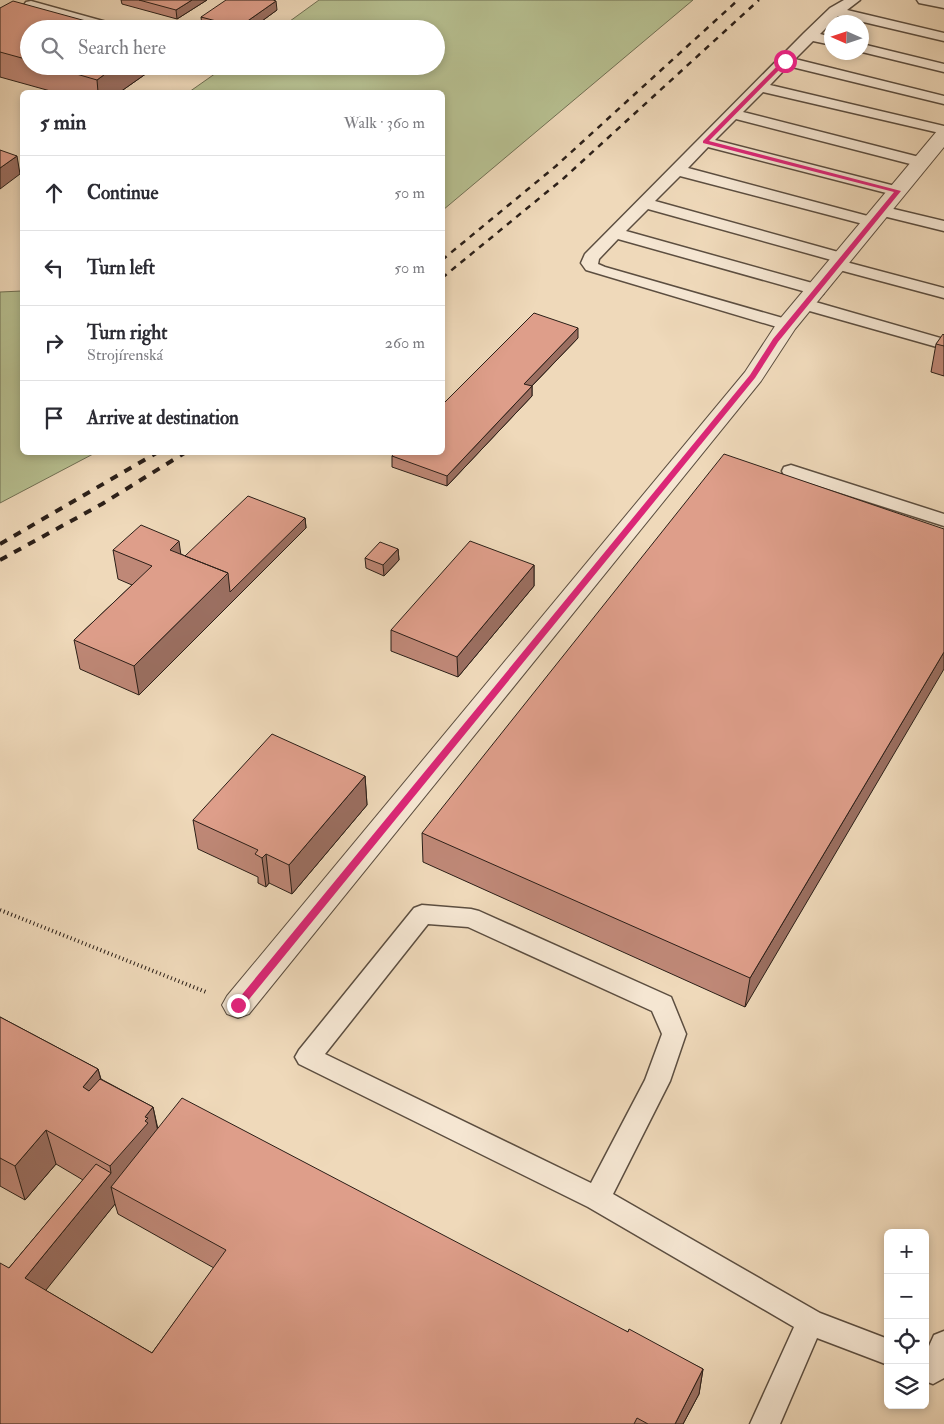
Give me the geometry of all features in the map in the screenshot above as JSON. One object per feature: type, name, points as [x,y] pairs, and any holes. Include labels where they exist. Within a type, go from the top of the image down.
[{"type":"street","points":[[238,1005],[753,376],[787,325],[944,135]]},
{"type":"lane","points":[[787,325],[592,267],[589,262],[591,257],[835,11],[853,0]]},
{"type":"lane","points":[[924,0],[944,4]]},
{"type":"lane","points":[[32,5],[84,20]]},
{"type":"lane","points":[[835,11],[944,37]]},
{"type":"lane","points":[[810,36],[824,40]]},
{"type":"lane","points":[[869,50],[944,68]]},
{"type":"lane","points":[[785,61],[944,100]]},
{"type":"lane","points":[[760,87],[944,130]]},
{"type":"lane","points":[[733,114],[922,162]]},
{"type":"lane","points":[[705,142],[898,191]]},
{"type":"lane","points":[[677,170],[877,217],[944,226]]},
{"type":"lane","points":[[644,203],[944,294]]},
{"type":"lane","points":[[615,233],[811,297],[944,344]]},
{"type":"lane","points":[[791,472],[944,520]]},
{"type":"lane","points":[[597,1199],[657,1081],[674,1034],[662,1004],[472,918],[422,914],[308,1057],[597,1199],[810,1322],[884,1350]]},
{"type":"lane","points":[[764,1424],[810,1322]]},
{"type":"path","points":[[0,910],[238,1005]]},
{"type":"green space","points":[[319,0],[693,0],[445,208],[445,90],[192,90],[213,75],[445,75],[445,20],[291,20]]},
{"type":"green space","points":[[20,291],[20,455],[91,455],[0,503],[0,292]]},
{"type":"building","points":[[139,0],[192,0],[176,10]]},
{"type":"building","points":[[226,0],[276,1],[249,20],[212,20],[201,17]]},
{"type":"building","points":[[13,1],[82,20],[20,20],[20,58],[0,52],[0,8]]},
{"type":"building","points":[[80,75],[104,75],[97,80]]},
{"type":"building","points":[[0,150],[17,156],[0,168]]},
{"type":"building","points":[[534,313],[578,328],[524,384],[532,386],[447,476],[392,456],[445,455],[445,402]]},
{"type":"building","points":[[943,334],[944,346],[936,344]]},
{"type":"building","points":[[724,454],[944,529],[944,652],[750,978],[422,833]]},
{"type":"building","points":[[248,496],[305,518],[230,592],[228,573],[185,556]]},
{"type":"building","points":[[141,525],[179,541],[170,550],[228,573],[134,666],[74,640],[152,566],[113,550]]},
{"type":"building","points":[[470,541],[534,565],[457,657],[391,630]]},
{"type":"building","points":[[380,542],[398,549],[383,565],[365,558]]},
{"type":"building","points":[[272,734],[365,776],[289,865],[266,854],[262,858],[255,854],[258,850],[193,820]]},
{"type":"building","points":[[0,1017],[98,1069],[83,1087],[89,1091],[100,1079],[153,1107],[145,1117],[148,1118],[145,1121],[148,1123],[110,1166],[46,1130],[15,1166],[0,1158]]},
{"type":"building","points":[[182,1098],[628,1332],[629,1329],[703,1369],[675,1424],[648,1424],[637,1418],[634,1424],[0,1424],[0,1263],[9,1268],[96,1164],[111,1173],[25,1278],[152,1353],[226,1250],[111,1187]]},
{"type":"railway","points":[[445,258],[556,166],[738,0]]},
{"type":"railway","points":[[445,276],[564,178],[759,0]]},
{"type":"railway","points":[[0,544],[153,455]]},
{"type":"railway","points":[[0,560],[102,504],[181,455]]},
{"type":"route","points":[[238,1005],[753,376],[787,325],[898,191],[705,142],[785,61]]}]
